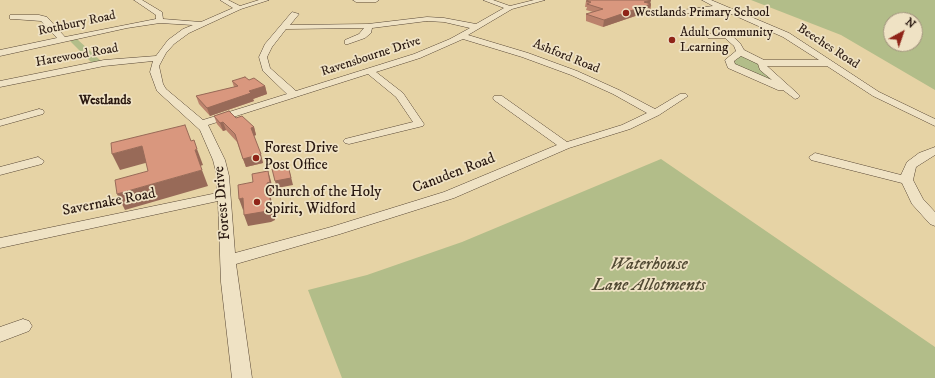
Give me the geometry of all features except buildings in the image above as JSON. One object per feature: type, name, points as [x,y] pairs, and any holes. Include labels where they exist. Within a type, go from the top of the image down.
[{"type":"street","points":[[138,0],[159,14],[160,21],[180,21],[200,24]]},
{"type":"street","points":[[223,0],[239,8]]},
{"type":"street","points":[[158,58],[172,42],[200,24],[239,8],[266,0]]},
{"type":"street","points":[[356,0],[376,0]]},
{"type":"street","points":[[486,0],[510,8]]},
{"type":"street","name":"Ravensbourne Drive","points":[[201,124],[417,56],[462,36],[510,8],[542,0]]},
{"type":"street","name":"Beeches Road","points":[[704,0],[786,35],[876,94],[935,123]]},
{"type":"street","points":[[667,14],[721,7]]},
{"type":"street","points":[[295,14],[265,51],[264,63],[271,75],[295,95]]},
{"type":"street","points":[[13,17],[39,17],[44,19],[63,40]]},
{"type":"street","points":[[284,27],[368,26],[426,19],[444,20],[478,27]]},
{"type":"street","name":"Rothbury Road","points":[[0,53],[126,26],[160,21]]},
{"type":"street","points":[[349,39],[362,36],[368,31],[368,26]]},
{"type":"street","name":"Ashford Road","points":[[462,36],[526,55],[574,73],[616,92],[655,113]]},
{"type":"street","points":[[710,36],[727,36],[737,45],[741,52],[762,63],[828,63]]},
{"type":"street","points":[[741,52],[729,60],[731,66],[770,84],[786,89]]},
{"type":"street","name":"Harewood Road","points":[[0,84],[104,63],[158,58]]},
{"type":"street","name":"Forest Drive","points":[[158,58],[154,72],[158,84],[166,95],[201,124],[219,160],[223,176],[227,261],[242,378]]},
{"type":"street","points":[[762,63],[763,68],[795,96]]},
{"type":"street","points":[[349,141],[422,127],[400,95],[370,72]]},
{"type":"street","name":"Canuden Road","points":[[227,261],[335,231],[449,195],[565,146],[626,127],[655,113],[683,96]]},
{"type":"street","points":[[498,98],[565,146]]},
{"type":"street","points":[[0,123],[39,112]]},
{"type":"street","points":[[935,151],[923,156],[911,165],[907,180],[917,201],[935,221]]},
{"type":"street","points":[[815,158],[907,180]]},
{"type":"street","points":[[0,171],[38,161]]},
{"type":"street","name":"Savernake Road","points":[[0,243],[224,196]]},
{"type":"street","points":[[0,335],[23,326]]},
{"type":"green space","points":[[751,0],[935,0],[935,90],[841,35]]},
{"type":"green space","points":[[77,39],[101,61],[92,63],[70,41]]},
{"type":"green space","points":[[740,55],[757,63],[759,67],[777,82],[741,69],[732,62],[735,61]]},
{"type":"green space","name":"Waterhouse Lane Allotments","points":[[661,159],[935,347],[935,378],[342,378],[308,290],[367,275],[462,242]]},
{"type":"place","name":"Westlands Primary School","points":[[626,13]]},
{"type":"place","name":"Adult Community Learning","points":[[672,40]]},
{"type":"place","name":"Forest Drive Post Office","points":[[256,158]]},
{"type":"place","name":"Church of the Holy Spirit, Widford","points":[[257,202]]},
{"type":"district","name":"Westlands","points":[[105,101]]}]
